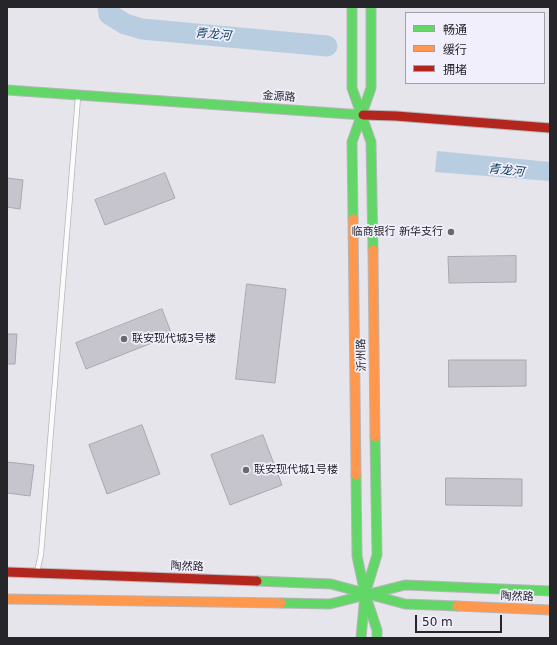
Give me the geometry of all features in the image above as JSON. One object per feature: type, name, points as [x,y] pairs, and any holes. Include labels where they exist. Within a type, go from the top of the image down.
[{"type":"main road","name":"沂州路","points":[[352,7],[352,88],[371,142],[377,555],[365,594],[361,638]]},
{"type":"main road","name":"沂州路","points":[[371,7],[371,88],[352,142],[356,556],[365,594],[377,630],[377,638]]},
{"type":"main road","name":"金源路","points":[[7,90],[361,115],[396,116],[550,128]]},
{"type":"main road","name":"陶然路","points":[[7,572],[331,584],[405,604],[550,610]]},
{"type":"main road","name":"陶然路","points":[[7,599],[330,604],[405,585],[550,591]]},
{"type":"lane","points":[[36,573],[41,554],[78,95]]},
{"type":"water","points":[[437,151],[550,162],[550,181],[435,172]]},
{"type":"building","points":[[165,173],[175,198],[105,225],[95,200]]},
{"type":"building","points":[[7,178],[23,180],[20,209],[7,207]]},
{"type":"building","points":[[516,256],[516,282],[449,283],[448,257]]},
{"type":"building","points":[[247,284],[286,289],[275,383],[236,379]]},
{"type":"building","name":"联安现代城3号楼","points":[[162,309],[172,335],[86,369],[76,343]]},
{"type":"building","points":[[7,334],[17,334],[15,364],[7,364]]},
{"type":"building","points":[[449,360],[526,360],[526,386],[449,387]]},
{"type":"building","points":[[142,425],[160,474],[107,494],[89,445]]},
{"type":"building","name":"联安现代城1号楼","points":[[263,435],[282,485],[230,505],[211,455]]},
{"type":"building","points":[[7,462],[34,465],[30,496],[7,493]]},
{"type":"building","points":[[446,478],[522,479],[522,506],[446,505]]},
{"type":"waterway","name":"青龙河","points":[[108,7],[109,14],[125,24],[142,29],[327,46]]},
{"type":"traffic: fast","points":[[352,7],[352,88],[371,142],[373,250]]},
{"type":"traffic: fast","points":[[353,219],[352,142],[371,88],[371,7]]},
{"type":"traffic: fast","points":[[7,90],[363,115]]},
{"type":"traffic: fast","points":[[361,638],[365,594],[377,555],[375,437]]},
{"type":"traffic: fast","points":[[356,475],[357,556],[365,594],[377,630],[377,638]]},
{"type":"traffic: fast","points":[[257,581],[331,584],[405,604],[457,606]]},
{"type":"traffic: fast","points":[[281,603],[330,604],[405,585],[550,591]]},
{"type":"traffic: slow","points":[[353,219],[356,475]]},
{"type":"traffic: slow","points":[[373,250],[375,437]]},
{"type":"traffic: slow","points":[[7,599],[281,603]]},
{"type":"traffic: slow","points":[[457,606],[550,610]]},
{"type":"traffic: jam","points":[[363,115],[396,116],[550,128]]},
{"type":"traffic: jam","points":[[7,572],[257,581]]},
{"type":"place","name":"临商银行 新华支行","points":[[451,232]]},
{"type":"place","name":"联安现代城3号楼","points":[[124,339]]},
{"type":"place","name":"联安现代城1号楼","points":[[246,470]]}]
